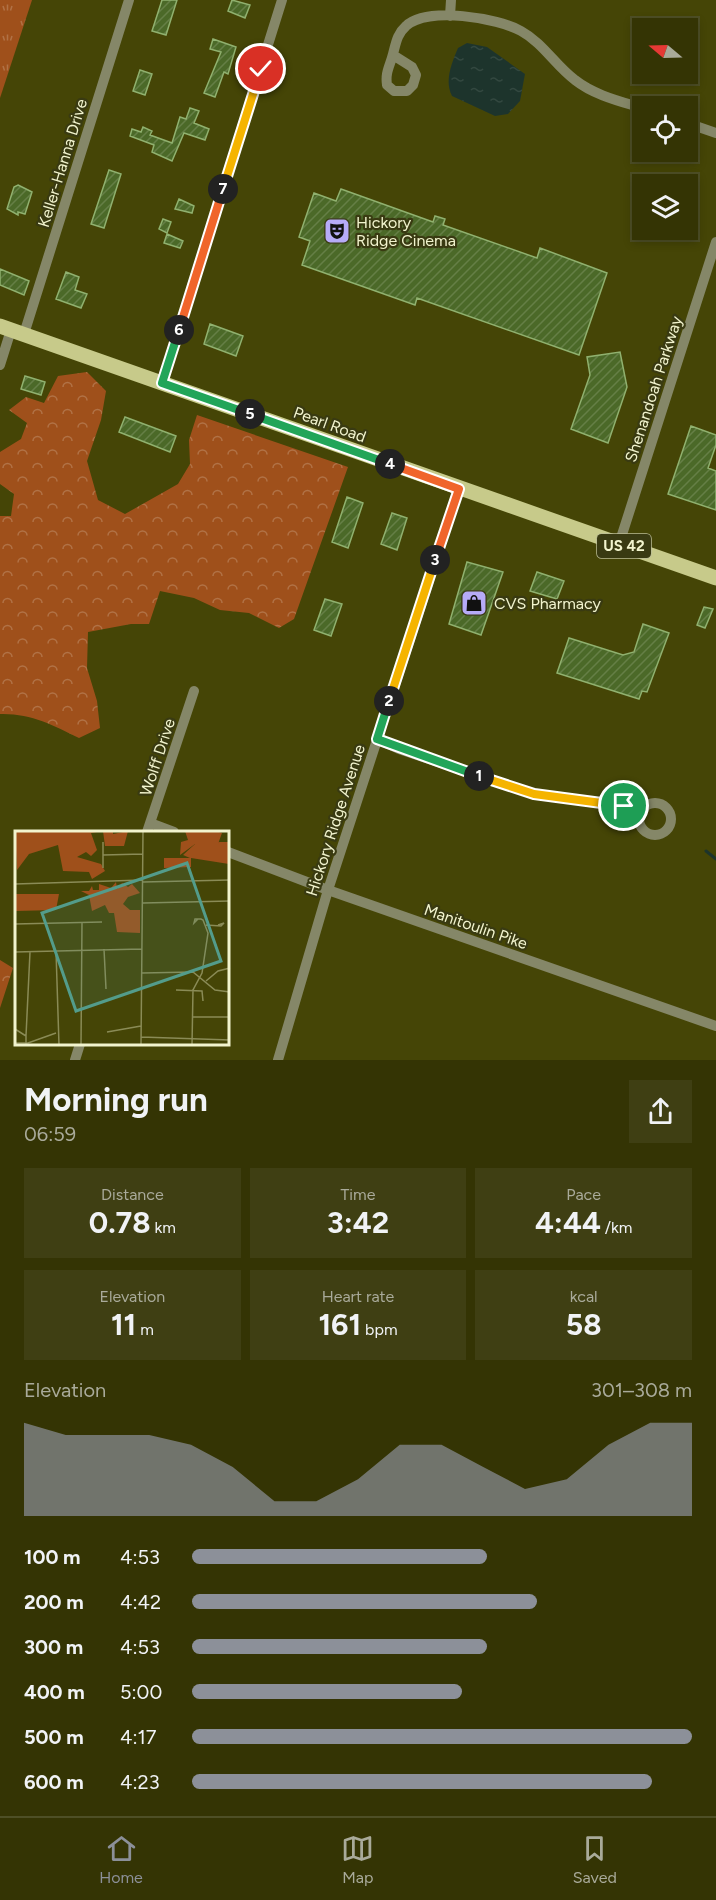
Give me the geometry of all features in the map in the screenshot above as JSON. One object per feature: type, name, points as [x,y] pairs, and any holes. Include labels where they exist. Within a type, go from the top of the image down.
[{"type":"main road","name":"Pearl Road","points":[[12,330],[716,578]]},
{"type":"street","name":"Keller-Hanna Drive","points":[[0,365],[129,0]]},
{"type":"street","points":[[162,383],[282,0]]},
{"type":"street","points":[[450,15],[451,0]]},
{"type":"street","points":[[393,55],[396,38],[407,24],[422,18],[450,15],[489,19],[520,30],[534,39],[573,79],[589,90],[632,105]]},
{"type":"street","points":[[698,127],[716,133]]},
{"type":"street","name":"Shenandoah Parkway","points":[[620,544],[716,242]]},
{"type":"street","name":"Hickory Ridge Avenue","points":[[278,1058],[328,890],[459,489]]},
{"type":"street","name":"Wolff Drive","points":[[149,828],[194,691]]},
{"type":"street","points":[[377,739],[399,749],[534,794],[624,806],[640,813]]},
{"type":"street","points":[[149,828],[168,831]]},
{"type":"street","name":"Manitoulin Pike","points":[[230,853],[328,890],[716,1026]]},
{"type":"street","points":[[75,1060],[80,1045]]},
{"type":"street","points":[[278,1058],[291,1060]]},
{"type":"green space","points":[[0,0],[32,0],[0,98]]},
{"type":"green space","points":[[87,372],[106,391],[101,420],[87,461],[98,500],[125,514],[178,484],[190,464],[189,440],[197,415],[348,467],[294,619],[279,628],[249,613],[220,610],[194,598],[160,591],[149,624],[131,624],[88,632],[87,668],[97,701],[100,728],[79,738],[31,718],[0,714],[0,516],[11,516],[14,494],[0,484],[0,452],[21,439],[27,423],[9,410],[26,397],[44,403],[58,376]]},
{"type":"green space","points":[[0,960],[13,968],[0,1008]]},
{"type":"water","points":[[467,43],[487,47],[525,74],[520,101],[508,114],[495,116],[452,96],[449,84],[451,65],[458,48]]},
{"type":"building","points":[[162,0],[177,0],[166,35],[152,31]]},
{"type":"building","points":[[232,0],[250,5],[245,18],[228,11]]},
{"type":"building","points":[[213,39],[236,47],[228,74],[224,72],[215,97],[204,93],[221,52],[210,49]]},
{"type":"building","points":[[140,70],[152,74],[145,95],[133,91]]},
{"type":"building","points":[[190,108],[199,111],[194,123],[209,129],[205,140],[184,133],[172,161],[152,152],[154,145],[130,136],[132,129],[141,132],[143,127],[152,131],[150,135],[172,143],[180,117],[186,119]]},
{"type":"building","points":[[109,170],[121,174],[104,228],[91,224]]},
{"type":"building","points":[[18,185],[32,192],[25,214],[18,212],[18,215],[7,209],[14,187]]},
{"type":"building","points":[[341,189],[433,222],[435,216],[445,219],[443,225],[537,258],[540,248],[607,273],[579,355],[417,298],[415,305],[302,265],[310,241],[299,237],[314,193],[336,201]]},
{"type":"building","points":[[179,199],[194,206],[192,213],[175,209]]},
{"type":"building","points":[[163,219],[171,222],[167,233],[159,229]]},
{"type":"building","points":[[167,234],[183,241],[180,248],[164,243]]},
{"type":"building","points":[[0,269],[29,281],[24,295],[0,285]]},
{"type":"building","points":[[66,272],[79,277],[75,290],[87,294],[81,308],[56,299]]},
{"type":"building","points":[[210,324],[243,336],[236,356],[204,344]]},
{"type":"building","points":[[620,352],[627,387],[608,443],[571,429],[590,375],[587,357]]},
{"type":"building","points":[[25,376],[45,382],[41,395],[21,389]]},
{"type":"building","points":[[125,417],[176,436],[170,452],[119,432]]},
{"type":"building","points":[[691,426],[716,435],[716,445],[708,468],[716,471],[716,510],[668,494]]},
{"type":"building","points":[[347,497],[363,503],[348,548],[332,542]]},
{"type":"building","points":[[392,513],[407,518],[397,550],[381,544]]},
{"type":"building","name":"CVS Pharmacy","points":[[467,562],[503,572],[481,635],[449,624]]},
{"type":"building","points":[[537,572],[564,581],[557,599],[530,591]]},
{"type":"building","points":[[325,599],[342,604],[331,636],[314,630]]},
{"type":"building","points":[[704,607],[713,609],[705,628],[697,625]]},
{"type":"building","points":[[643,624],[669,633],[647,692],[642,691],[639,699],[557,673],[569,638],[623,655],[634,652]]},
{"type":"waterway","points":[[706,851],[716,859]]},
{"type":"place","name":"Hickory Ridge Cinema","points":[[337,231]]},
{"type":"place","name":"CVS Pharmacy","points":[[474,603]]},
{"type":"route","points":[[261,69],[162,383],[459,489],[377,739],[399,749],[534,794],[624,806]]}]
